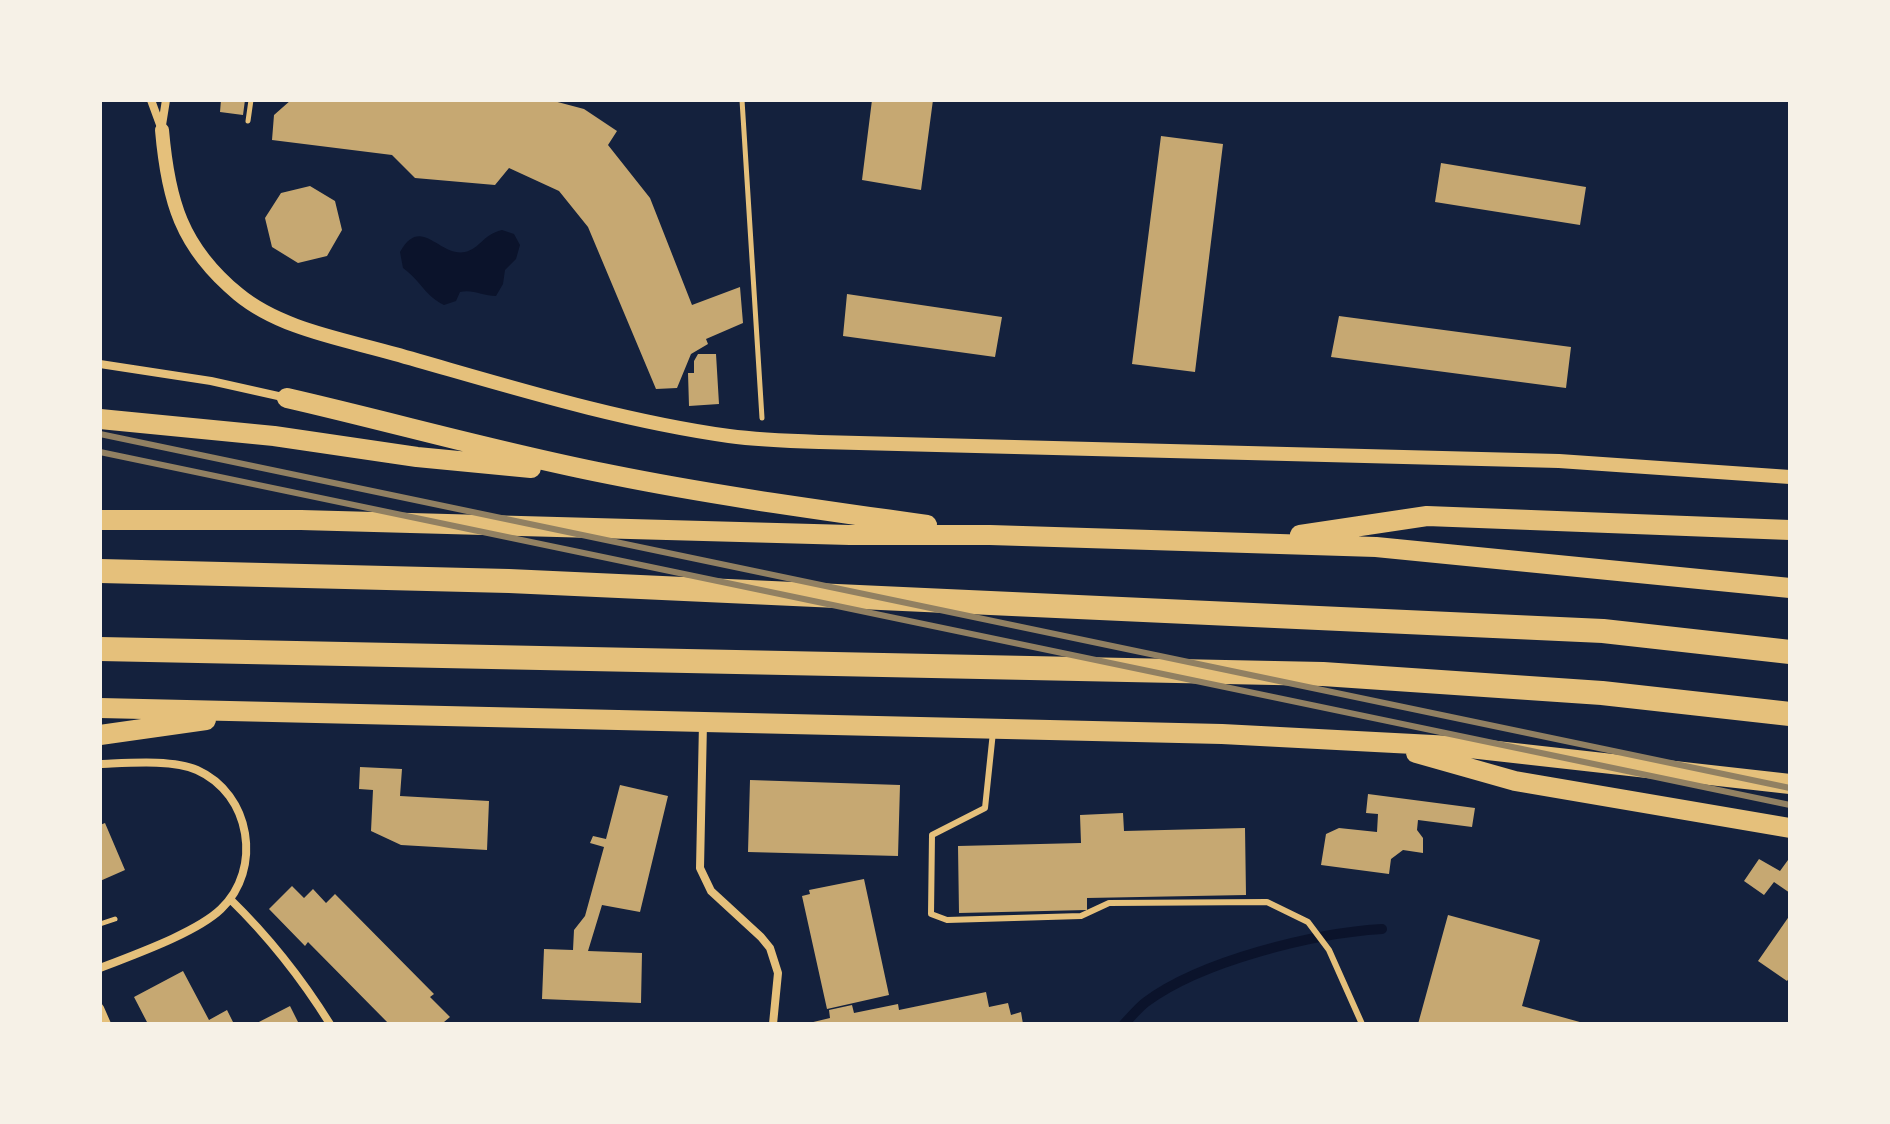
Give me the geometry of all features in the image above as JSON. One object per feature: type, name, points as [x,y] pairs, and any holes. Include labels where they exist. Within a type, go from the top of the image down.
[{"type":"highway","points":[[100,571],[509,581],[1603,631],[1790,652]]},
{"type":"highway","points":[[100,649],[1323,674],[1602,693],[1790,714]]},
{"type":"main road","points":[[287,398],[615,476],[990,535]]},
{"type":"main road","points":[[100,419],[274,436],[417,457],[615,476]]},
{"type":"main road","points":[[1245,542],[1427,516],[1790,530]]},
{"type":"main road","points":[[100,520],[301,520],[1376,547],[1790,588]]},
{"type":"main road","points":[[100,708],[1222,734],[1452,746],[1790,784]]},
{"type":"main road","points":[[100,735],[262,712]]},
{"type":"main road","points":[[1377,742],[1515,781],[1790,828]]},
{"type":"street","points":[[151,100],[162,130],[169,191],[188,237],[231,289],[270,315],[582,407],[694,431],[763,439],[1559,461],[1790,477]]},
{"type":"street","points":[[162,130],[166,100]]},
{"type":"street","points":[[100,364],[211,381],[287,398]]},
{"type":"street","points":[[703,723],[700,868],[711,891],[770,948],[778,973],[773,1024]]},
{"type":"street","points":[[100,764],[187,766],[214,780],[236,809],[247,838],[247,861],[230,899],[202,922],[100,968]]},
{"type":"street","points":[[230,899],[256,924],[330,1024]]},
{"type":"street","points":[[100,1008],[107,1024]]},
{"type":"lane","points":[[993,728],[985,808],[932,835],[931,914],[947,920],[1081,916],[1109,903],[1267,902],[1308,922],[1329,950],[1362,1024]]},
{"type":"path","points":[[248,121],[251,100]]},
{"type":"path","points":[[742,100],[763,439]]},
{"type":"path","points":[[100,924],[115,919]]},
{"type":"water","points":[[502,230],[514,234],[520,245],[516,259],[505,270],[503,284],[496,296],[460,292],[456,301],[444,305],[403,268],[400,252],[415,237],[423,237],[456,252],[465,252]]},
{"type":"building","points":[[221,100],[245,100],[243,115],[220,112]]},
{"type":"building","points":[[291,100],[550,100],[584,109],[617,131],[608,145],[650,198],[692,305],[740,287],[743,323],[706,339],[708,344],[691,354],[677,388],[656,389],[588,227],[559,191],[509,168],[495,185],[415,178],[392,155],[272,140],[274,115]]},
{"type":"building","points":[[872,100],[933,100],[921,190],[862,180]]},
{"type":"building","points":[[1161,136],[1223,144],[1195,372],[1132,364]]},
{"type":"building","points":[[1441,163],[1586,187],[1580,225],[1435,202]]},
{"type":"building","points":[[310,186],[335,201],[342,230],[327,256],[298,263],[272,247],[265,218],[281,193]]},
{"type":"building","points":[[847,294],[1002,317],[995,357],[843,336]]},
{"type":"building","points":[[1339,316],[1571,347],[1566,388],[1331,357]]},
{"type":"building","points":[[698,354],[716,354],[719,404],[689,406],[688,373],[694,373],[694,361]]},
{"type":"building","points":[[360,767],[402,769],[400,796],[489,801],[487,850],[401,845],[371,831],[373,790],[359,789]]},
{"type":"building","points":[[750,780],[900,785],[898,856],[748,852]]},
{"type":"building","points":[[620,785],[668,796],[640,912],[602,905],[588,951],[642,953],[641,1003],[542,999],[544,949],[573,950],[574,930],[585,916],[604,847],[590,843],[593,836],[606,839]]},
{"type":"building","points":[[1368,794],[1475,808],[1472,827],[1418,820],[1417,830],[1423,838],[1423,853],[1403,850],[1391,859],[1389,874],[1321,865],[1326,834],[1339,828],[1377,832],[1378,814],[1366,813]]},
{"type":"building","points":[[1123,813],[1124,831],[1245,828],[1246,895],[1087,898],[1087,910],[959,913],[958,846],[1081,843],[1080,815]]},
{"type":"building","points":[[105,823],[125,870],[100,881],[100,825]]},
{"type":"building","points":[[1759,859],[1780,871],[1790,861],[1790,893],[1774,882],[1764,895],[1744,881]]},
{"type":"building","points":[[864,879],[889,995],[827,1009],[802,896],[810,894],[809,890]]},
{"type":"building","points":[[292,886],[304,898],[313,889],[326,903],[335,894],[434,994],[430,997],[450,1017],[444,1022],[446,1024],[389,1024],[308,942],[305,946],[269,909]]},
{"type":"building","points":[[1448,915],[1540,940],[1522,1006],[1587,1024],[1418,1024]]},
{"type":"building","points":[[1790,915],[1790,977],[1787,981],[1758,961]]},
{"type":"building","points":[[183,971],[209,1020],[227,1010],[234,1024],[148,1024],[134,997]]},
{"type":"building","points":[[986,992],[989,1007],[1008,1003],[1011,1015],[1021,1012],[1023,1024],[805,1024],[830,1018],[829,1010],[852,1005],[854,1013],[898,1004],[899,1010]]},
{"type":"building","points":[[290,1006],[299,1024],[255,1024]]},
{"type":"waterway","points":[[1124,1024],[1143,1004],[1169,987],[1227,962],[1324,936],[1382,929]]},
{"type":"railway","points":[[100,434],[1790,788]]},
{"type":"railway","points":[[100,452],[1790,805]]}]
